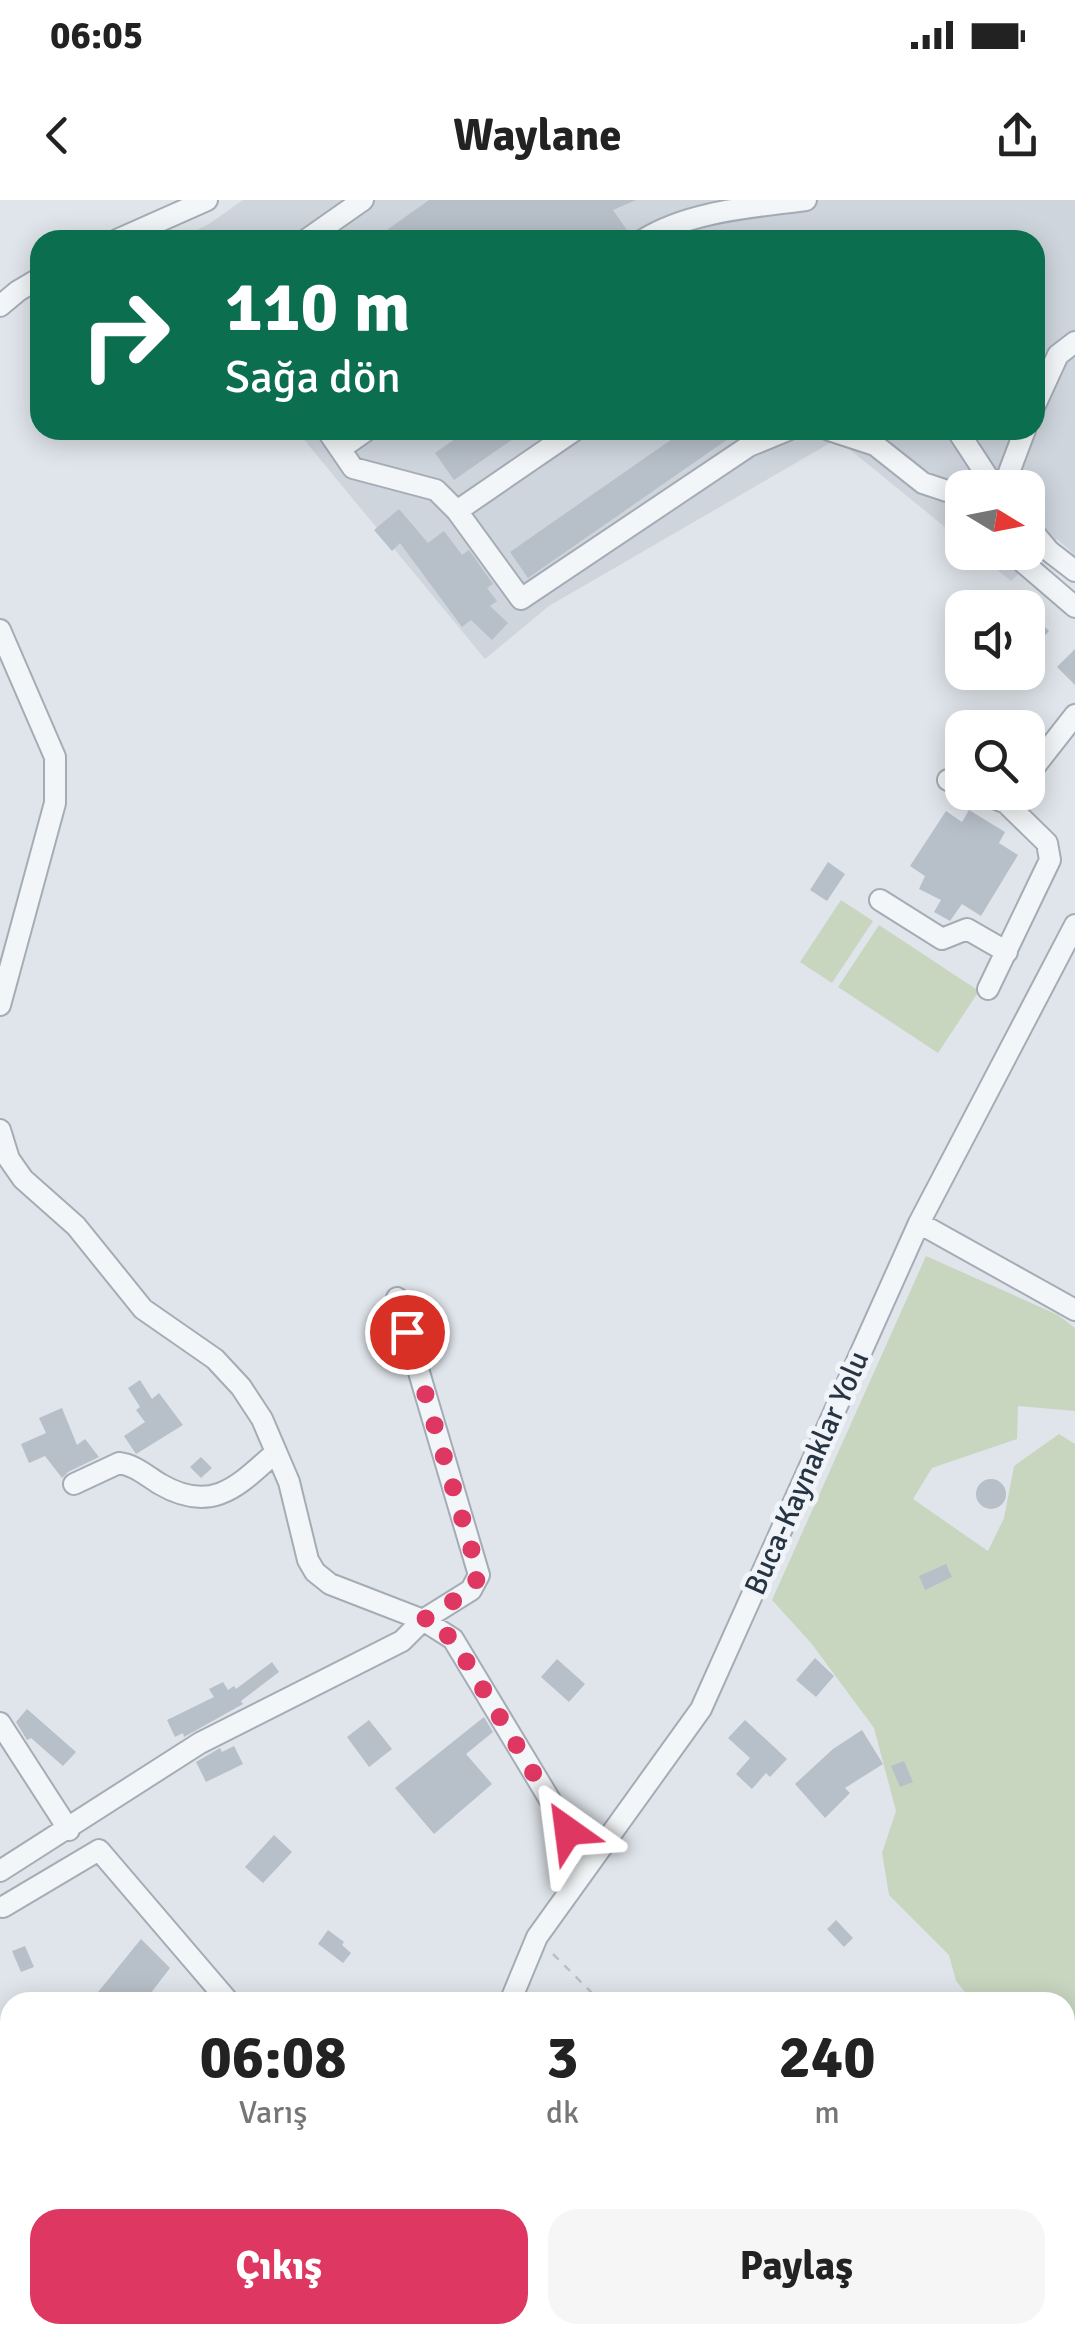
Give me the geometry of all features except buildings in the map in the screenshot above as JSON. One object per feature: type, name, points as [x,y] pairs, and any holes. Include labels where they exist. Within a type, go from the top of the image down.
[{"type":"street","points":[[140,230],[207,200]]},
{"type":"street","points":[[320,230],[364,200]]},
{"type":"street","points":[[661,230],[747,208],[806,200]]},
{"type":"street","points":[[0,306],[30,284]]},
{"type":"street","points":[[1045,383],[1058,355],[1075,342]]},
{"type":"street","points":[[334,440],[353,468],[436,490],[457,512],[521,599],[748,446],[763,440]]},
{"type":"street","points":[[340,449],[353,440]]},
{"type":"street","points":[[457,512],[561,440]]},
{"type":"street","points":[[860,440],[875,445],[922,484],[945,491]]},
{"type":"street","points":[[963,440],[984,470]]},
{"type":"street","points":[[1010,470],[1021,440]]},
{"type":"street","points":[[1045,545],[1075,571]]},
{"type":"street","points":[[1032,570],[1075,607]]},
{"type":"street","points":[[0,630],[55,756],[57,782],[55,803],[0,1006]]},
{"type":"street","points":[[1045,751],[1075,716]]},
{"type":"street","points":[[988,989],[1049,866],[1047,843],[1020,810]]},
{"type":"street","points":[[880,900],[942,940],[967,929],[1007,952]]},
{"type":"street","name":"Buca-Kaynaklar Yolu","points":[[514,1992],[536,1937],[702,1709],[919,1223],[1075,925]]},
{"type":"street","points":[[0,1130],[16,1170],[76,1226],[143,1309],[200,1348],[228,1372],[252,1402],[290,1482],[308,1560],[315,1572],[330,1584],[423,1620],[453,1639],[588,1863]]},
{"type":"street","points":[[919,1223],[1075,1310]]},
{"type":"street","points":[[0,1871],[70,1830],[200,1743],[402,1641],[423,1620],[471,1590],[479,1575],[397,1298]]},
{"type":"street","points":[[74,1484],[119,1463],[178,1492],[213,1495],[234,1490],[276,1452]]},
{"type":"street","points":[[0,1724],[70,1830]]},
{"type":"street","points":[[3,1908],[99,1850],[220,1992]]},
{"type":"path","points":[[536,1937],[590,1992]]},
{"type":"shaded area","points":[[243,200],[1075,200],[1075,555],[1057,539],[1045,550],[1045,470],[945,470],[945,527],[838,440],[1045,440],[1045,230],[197,230]]},
{"type":"shaded area","points":[[304,440],[835,440],[549,606],[485,659]]},
{"type":"shaded area","points":[[997,570],[1023,570],[1011,581]]},
{"type":"green space","points":[[841,900],[873,921],[832,983],[800,962]]},
{"type":"green space","points":[[879,925],[979,991],[938,1053],[838,987]]},
{"type":"green space","points":[[926,1256],[1058,1315],[1075,1328],[1075,1411],[1018,1406],[1017,1439],[932,1468],[913,1499],[988,1551],[1004,1518],[1014,1466],[1059,1434],[1075,1444],[1075,1992],[965,1992],[956,1981],[949,1955],[889,1895],[882,1853],[896,1811],[874,1728],[811,1643],[772,1600]]},
{"type":"route","points":[[407,1332],[479,1575],[471,1590],[423,1620],[453,1639],[568,1831]]}]
